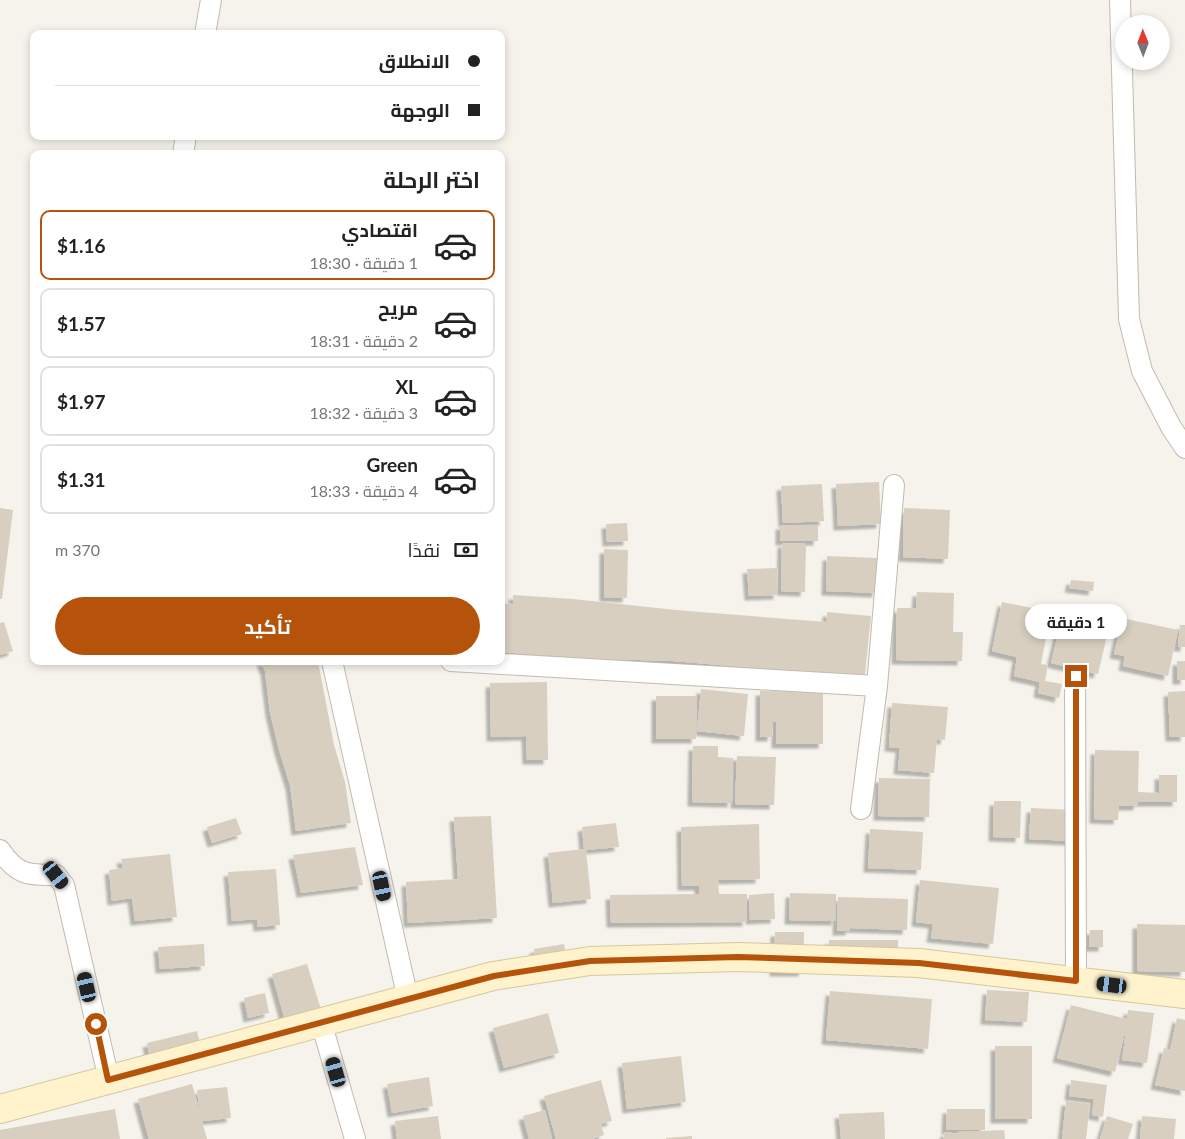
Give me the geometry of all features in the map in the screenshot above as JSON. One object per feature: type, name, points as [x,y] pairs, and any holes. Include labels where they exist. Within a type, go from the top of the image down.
[{"type":"street","points":[[206,30],[211,0]]},
{"type":"street","points":[[1120,0],[1129,319],[1142,371],[1185,448]]},
{"type":"street","points":[[861,810],[878,686],[894,485]]},
{"type":"street","points":[[505,664],[878,686]]},
{"type":"street","points":[[333,665],[408,999]]},
{"type":"street","points":[[1076,676],[1076,981]]},
{"type":"street","points":[[0,850],[13,868],[32,875],[56,875],[64,885],[108,1080]]},
{"type":"street","points":[[0,1109],[494,976],[590,961],[738,957],[919,963],[1185,994]]},
{"type":"street","points":[[321,1022],[355,1139]]},
{"type":"building","points":[[879,482],[881,524],[838,526],[836,484]]},
{"type":"building","points":[[822,484],[824,521],[783,523],[781,486]]},
{"type":"building","points":[[0,508],[13,510],[2,599],[0,599]]},
{"type":"building","points":[[904,508],[950,510],[948,559],[903,557]]},
{"type":"building","points":[[627,523],[628,541],[607,542],[606,524]]},
{"type":"building","points":[[780,525],[818,525],[818,541],[780,541]]},
{"type":"building","points":[[782,543],[806,544],[805,592],[781,591]]},
{"type":"building","points":[[604,549],[628,550],[627,598],[604,597]]},
{"type":"building","points":[[827,556],[877,558],[877,593],[826,591]]},
{"type":"building","points":[[777,568],[778,595],[749,596],[747,569]]},
{"type":"building","points":[[1071,580],[1094,582],[1093,591],[1069,588]]},
{"type":"building","points":[[917,592],[954,593],[953,632],[963,632],[962,661],[896,660],[897,608],[916,608]]},
{"type":"building","points":[[513,595],[826,622],[826,633],[827,612],[871,616],[865,674],[825,674],[673,661],[573,658],[505,652],[505,603],[513,604]]},
{"type":"building","points":[[1002,602],[1051,612],[1041,664],[1048,665],[1045,681],[1062,684],[1059,698],[1038,693],[1040,682],[1014,676],[1017,657],[992,651]]},
{"type":"building","points":[[1072,605],[1112,614],[1098,674],[1051,663],[1059,629],[1067,631]]},
{"type":"building","points":[[1122,618],[1178,630],[1168,676],[1123,666],[1125,656],[1114,654]]},
{"type":"building","points":[[4,622],[13,651],[0,655],[0,623]]},
{"type":"building","points":[[1180,625],[1185,625],[1185,647],[1178,647]]},
{"type":"building","points":[[1177,661],[1185,661],[1185,680],[1177,680]]},
{"type":"building","points":[[263,665],[319,665],[334,745],[345,782],[351,823],[296,831],[290,785],[270,712]]},
{"type":"building","points":[[547,682],[548,760],[527,760],[526,736],[491,737],[490,683]]},
{"type":"building","points":[[701,689],[748,694],[744,736],[697,731]]},
{"type":"building","points":[[760,691],[823,692],[823,744],[776,744],[776,722],[773,722],[772,737],[760,737]]},
{"type":"building","points":[[1185,691],[1185,737],[1170,737],[1168,692]]},
{"type":"building","points":[[656,696],[697,696],[696,739],[656,739]]},
{"type":"building","points":[[892,703],[948,707],[945,740],[937,739],[934,773],[898,770],[900,748],[889,747]]},
{"type":"building","points":[[693,746],[718,746],[718,757],[733,758],[732,803],[692,802]]},
{"type":"building","points":[[1095,750],[1139,751],[1138,792],[1159,793],[1159,775],[1177,775],[1177,802],[1138,802],[1138,806],[1119,806],[1118,820],[1094,819]]},
{"type":"building","points":[[737,756],[776,757],[774,805],[735,804]]},
{"type":"building","points":[[879,778],[930,779],[929,817],[878,816]]},
{"type":"building","points":[[994,801],[1021,801],[1020,838],[993,837]]},
{"type":"building","points":[[1031,808],[1073,810],[1072,841],[1029,839]]},
{"type":"building","points":[[491,816],[497,918],[408,923],[406,882],[458,879],[454,817]]},
{"type":"building","points":[[236,818],[242,834],[212,843],[207,827]]},
{"type":"building","points":[[616,823],[619,847],[586,850],[591,899],[553,903],[548,853],[584,849],[582,827]]},
{"type":"building","points":[[759,824],[760,879],[718,880],[719,894],[747,894],[747,922],[611,923],[610,895],[699,894],[699,886],[682,886],[681,827]]},
{"type":"building","points":[[870,829],[923,832],[921,870],[868,868]]},
{"type":"building","points":[[355,847],[363,885],[301,893],[293,855]]},
{"type":"building","points":[[170,854],[177,917],[135,921],[132,898],[112,901],[109,870],[123,868],[121,859]]},
{"type":"building","points":[[276,869],[280,925],[258,927],[257,919],[232,921],[228,872]]},
{"type":"building","points":[[920,880],[999,888],[993,944],[931,938],[933,924],[916,922]]},
{"type":"building","points":[[774,893],[775,919],[750,920],[749,895]]},
{"type":"building","points":[[790,893],[836,894],[836,921],[789,920]]},
{"type":"building","points":[[838,897],[908,899],[907,930],[850,928],[850,931],[837,931]]},
{"type":"building","points":[[1137,924],[1185,925],[1185,972],[1137,971]]},
{"type":"building","points":[[1090,930],[1103,930],[1103,947],[1089,947]]},
{"type":"building","points":[[775,932],[804,932],[803,972],[774,972]]},
{"type":"building","points":[[829,940],[898,940],[898,957],[829,957]]},
{"type":"building","points":[[204,944],[205,966],[160,969],[158,947]]},
{"type":"building","points":[[564,944],[566,958],[535,962],[534,949]]},
{"type":"building","points":[[307,964],[322,1013],[286,1024],[272,974]]},
{"type":"building","points":[[987,990],[1029,992],[1027,1022],[985,1020]]},
{"type":"building","points":[[830,991],[932,999],[928,1049],[826,1040]]},
{"type":"building","points":[[265,993],[269,1013],[248,1018],[244,998]]},
{"type":"building","points":[[1071,1005],[1127,1019],[1128,1010],[1154,1013],[1147,1063],[1122,1060],[1127,1024],[1115,1072],[1057,1058]]},
{"type":"building","points":[[548,1013],[559,1053],[504,1068],[493,1028]]},
{"type":"building","points":[[1177,1018],[1185,1020],[1185,1091],[1155,1085],[1164,1048],[1170,1050]]},
{"type":"building","points":[[197,1031],[203,1055],[152,1067],[147,1043]]},
{"type":"building","points":[[995,1046],[1032,1046],[1032,1119],[995,1119]]},
{"type":"building","points":[[681,1056],[686,1102],[627,1109],[622,1063]]},
{"type":"building","points":[[429,1077],[433,1106],[392,1113],[387,1084]]},
{"type":"building","points":[[601,1080],[612,1121],[601,1124],[604,1135],[592,1139],[556,1139],[544,1096]]},
{"type":"building","points":[[1071,1080],[1107,1085],[1103,1117],[1092,1115],[1094,1099],[1069,1096]]},
{"type":"building","points":[[192,1084],[200,1113],[197,1090],[227,1087],[231,1118],[202,1121],[207,1139],[149,1139],[138,1099]]},
{"type":"building","points":[[1066,1101],[1090,1104],[1086,1139],[1062,1139]]},
{"type":"building","points":[[115,1109],[120,1139],[0,1139],[0,1130]]},
{"type":"building","points":[[947,1109],[985,1109],[985,1130],[946,1130]]},
{"type":"building","points":[[545,1110],[552,1139],[529,1139],[523,1116]]},
{"type":"building","points":[[884,1112],[885,1139],[841,1139],[839,1114]]},
{"type":"building","points":[[438,1116],[441,1139],[397,1139],[395,1121]]},
{"type":"building","points":[[1107,1116],[1133,1124],[1128,1139],[1100,1139]]},
{"type":"building","points":[[1142,1116],[1176,1119],[1174,1139],[1140,1139]]},
{"type":"building","points":[[1004,1130],[1005,1139],[959,1139],[959,1136],[958,1139],[943,1139],[945,1132],[959,1134],[958,1132]]},
{"type":"building","points":[[692,1136],[692,1139],[666,1139],[666,1138]]},
{"type":"route","points":[[96,1024],[108,1080],[494,976],[590,961],[738,957],[919,963],[1076,981],[1076,676]]}]
